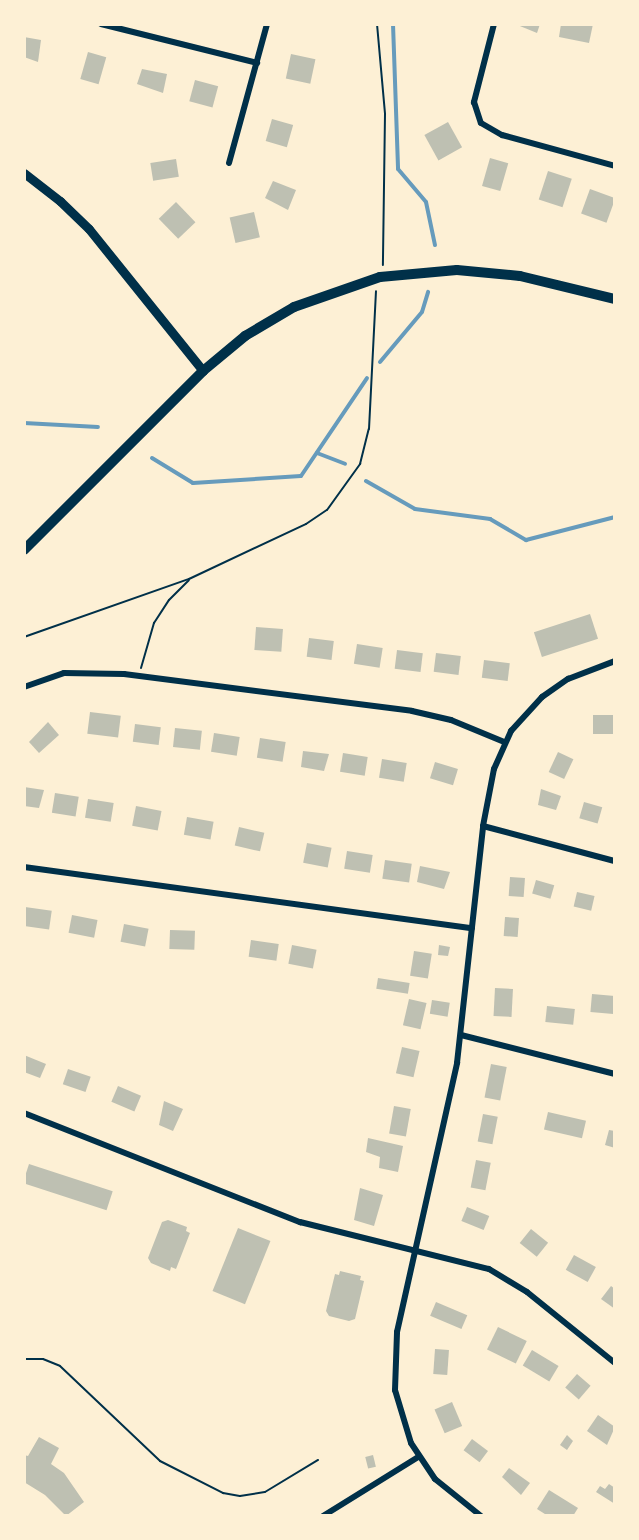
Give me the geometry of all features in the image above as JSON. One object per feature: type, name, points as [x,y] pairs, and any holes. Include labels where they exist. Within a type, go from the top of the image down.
[{"type":"main road","points":[[24,550],[202,371],[245,336],[294,307],[380,278],[415,272],[482,272],[552,283],[615,299]]},
{"type":"street","points":[[100,24],[256,63]]},
{"type":"street","points":[[230,164],[267,24]]},
{"type":"street","points":[[494,24],[474,102],[481,123],[502,135],[615,166]]},
{"type":"street","points":[[24,173],[60,201],[89,229],[202,371]]},
{"type":"street","points":[[480,1516],[442,1487],[418,1457],[399,1409],[394,1373],[397,1332],[461,1035],[483,826],[494,769],[504,742],[524,716],[556,687],[615,661]]},
{"type":"street","points":[[24,687],[64,673],[138,676],[412,711],[451,720],[504,742]]},
{"type":"street","points":[[483,826],[615,861]]},
{"type":"street","points":[[24,867],[472,928]]},
{"type":"street","points":[[461,1035],[615,1074]]},
{"type":"street","points":[[24,1113],[300,1222],[479,1266],[507,1278],[615,1364]]},
{"type":"street","points":[[323,1516],[418,1457]]},
{"type":"path","points":[[24,637],[189,579],[306,524],[327,510],[348,485],[360,464],[369,429],[375,297],[383,263],[385,114],[377,24]]},
{"type":"path","points":[[138,676],[154,623],[169,600],[189,579]]},
{"type":"path","points":[[24,1359],[43,1359],[60,1366],[160,1461],[223,1493],[240,1496],[265,1492],[318,1460]]},
{"type":"building","points":[[515,24],[540,24],[537,33]]},
{"type":"building","points":[[561,24],[593,24],[589,43],[559,37]]},
{"type":"building","points":[[24,37],[41,40],[38,62],[24,57]]},
{"type":"building","points":[[88,52],[106,57],[99,84],[80,79]]},
{"type":"building","points":[[291,54],[315,59],[310,84],[286,78]]},
{"type":"building","points":[[142,69],[167,74],[163,93],[137,84]]},
{"type":"building","points":[[195,80],[218,86],[212,107],[189,101]]},
{"type":"building","points":[[272,119],[293,125],[287,147],[266,141]]},
{"type":"building","points":[[448,122],[462,147],[438,160],[424,135]]},
{"type":"building","points":[[490,158],[508,163],[500,191],[482,186]]},
{"type":"building","points":[[176,159],[179,177],[153,181],[150,163]]},
{"type":"building","points":[[548,171],[572,179],[563,207],[539,200]]},
{"type":"building","points":[[273,181],[296,190],[288,210],[265,198]]},
{"type":"building","points":[[590,189],[615,198],[606,223],[581,213]]},
{"type":"building","points":[[176,202],[195,222],[178,239],[159,219]]},
{"type":"building","points":[[254,212],[260,237],[235,243],[230,218]]},
{"type":"building","points":[[590,614],[598,639],[542,657],[534,632]]},
{"type":"building","points":[[256,627],[283,629],[281,652],[254,650]]},
{"type":"building","points":[[309,638],[334,641],[331,660],[307,657]]},
{"type":"building","points":[[357,644],[383,648],[380,668],[354,664]]},
{"type":"building","points":[[397,650],[423,653],[420,672],[395,669]]},
{"type":"building","points":[[436,653],[461,656],[458,675],[434,672]]},
{"type":"building","points":[[484,660],[510,663],[508,681],[482,678]]},
{"type":"building","points":[[90,712],[121,716],[118,738],[87,734]]},
{"type":"building","points":[[593,715],[615,715],[615,734],[593,734]]},
{"type":"building","points":[[48,722],[59,735],[39,753],[29,742]]},
{"type":"building","points":[[135,724],[161,727],[159,745],[133,742]]},
{"type":"building","points":[[175,728],[202,731],[200,750],[173,747]]},
{"type":"building","points":[[214,733],[240,737],[237,756],[211,752]]},
{"type":"building","points":[[260,738],[286,742],[283,762],[257,758]]},
{"type":"building","points":[[303,751],[329,754],[324,771],[301,767]]},
{"type":"building","points":[[558,752],[573,759],[564,779],[549,772]]},
{"type":"building","points":[[343,753],[368,757],[365,776],[340,772]]},
{"type":"building","points":[[382,759],[407,763],[404,782],[379,778]]},
{"type":"building","points":[[435,762],[458,769],[453,785],[430,778]]},
{"type":"building","points":[[24,787],[44,790],[39,808],[24,806]]},
{"type":"building","points":[[541,789],[561,796],[556,810],[538,805]]},
{"type":"building","points":[[55,793],[79,797],[76,817],[52,813]]},
{"type":"building","points":[[88,799],[114,803],[111,822],[85,818]]},
{"type":"building","points":[[584,802],[602,807],[598,824],[579,818]]},
{"type":"building","points":[[136,806],[162,811],[158,831],[132,826]]},
{"type":"building","points":[[187,817],[214,822],[210,839],[184,835]]},
{"type":"building","points":[[239,827],[264,833],[260,851],[235,846]]},
{"type":"building","points":[[307,843],[332,848],[328,867],[303,863]]},
{"type":"building","points":[[347,851],[373,855],[370,873],[344,869]]},
{"type":"building","points":[[385,860],[412,864],[409,883],[382,879]]},
{"type":"building","points":[[420,866],[450,872],[444,889],[417,882]]},
{"type":"building","points":[[510,877],[525,878],[524,897],[509,896]]},
{"type":"building","points":[[536,880],[554,885],[550,899],[532,893]]},
{"type":"building","points":[[577,892],[595,896],[591,911],[574,907]]},
{"type":"building","points":[[25,907],[52,911],[49,930],[24,926]]},
{"type":"building","points":[[72,915],[98,920],[94,938],[69,933]]},
{"type":"building","points":[[505,917],[519,918],[518,937],[504,936]]},
{"type":"building","points":[[124,924],[149,929],[145,946],[121,942]]},
{"type":"building","points":[[170,930],[195,931],[194,950],[169,949]]},
{"type":"building","points":[[251,940],[279,944],[276,961],[249,957]]},
{"type":"building","points":[[292,945],[317,950],[313,968],[288,964]]},
{"type":"building","points":[[439,945],[450,947],[448,956],[438,955]]},
{"type":"building","points":[[414,951],[432,954],[428,979],[410,976]]},
{"type":"building","points":[[378,978],[410,983],[408,994],[376,989]]},
{"type":"building","points":[[495,988],[513,989],[512,1017],[494,1016]]},
{"type":"building","points":[[592,994],[615,996],[613,1014],[590,1012]]},
{"type":"building","points":[[409,999],[427,1003],[420,1029],[403,1025]]},
{"type":"building","points":[[432,1000],[450,1003],[448,1017],[430,1014]]},
{"type":"building","points":[[547,1006],[575,1009],[573,1025],[545,1022]]},
{"type":"building","points":[[402,1047],[420,1051],[413,1077],[396,1073]]},
{"type":"building","points":[[24,1055],[46,1064],[40,1078],[24,1072]]},
{"type":"building","points":[[491,1064],[507,1067],[500,1100],[485,1097]]},
{"type":"building","points":[[68,1069],[91,1077],[85,1092],[63,1084]]},
{"type":"building","points":[[118,1086],[141,1096],[134,1111],[111,1102]]},
{"type":"building","points":[[164,1101],[183,1109],[173,1131],[159,1125]]},
{"type":"building","points":[[394,1106],[411,1109],[406,1137],[389,1134]]},
{"type":"building","points":[[548,1112],[586,1121],[582,1138],[544,1130]]},
{"type":"building","points":[[483,1114],[498,1117],[492,1144],[478,1141]]},
{"type":"building","points":[[609,1130],[615,1131],[615,1148],[605,1145]]},
{"type":"building","points":[[368,1138],[403,1146],[398,1172],[379,1168],[380,1157],[366,1152]]},
{"type":"building","points":[[476,1160],[491,1163],[485,1190],[471,1187]]},
{"type":"building","points":[[29,1164],[113,1191],[107,1210],[24,1183]]},
{"type":"building","points":[[360,1188],[383,1195],[374,1226],[354,1220]]},
{"type":"building","points":[[467,1207],[489,1216],[484,1230],[461,1221]]},
{"type":"building","points":[[168,1220],[187,1227],[186,1231],[190,1233],[176,1269],[171,1267],[170,1271],[151,1263],[148,1258],[162,1222]]},
{"type":"building","points":[[238,1228],[270,1241],[245,1304],[213,1291]]},
{"type":"building","points":[[531,1229],[548,1243],[537,1257],[520,1243]]},
{"type":"building","points":[[574,1255],[596,1267],[588,1282],[566,1270]]},
{"type":"building","points":[[340,1271],[361,1276],[360,1280],[364,1281],[355,1319],[349,1321],[329,1316],[326,1311],[335,1274],[339,1275]]},
{"type":"building","points":[[611,1286],[615,1289],[615,1309],[601,1299]]},
{"type":"building","points":[[436,1302],[467,1315],[461,1329],[430,1316]]},
{"type":"building","points":[[498,1327],[527,1341],[516,1363],[487,1349]]},
{"type":"building","points":[[435,1349],[449,1350],[447,1375],[433,1374]]},
{"type":"building","points":[[532,1350],[559,1366],[549,1381],[523,1365]]},
{"type":"building","points":[[577,1374],[591,1386],[579,1399],[565,1388]]},
{"type":"building","points":[[452,1402],[462,1426],[445,1433],[435,1409]]},
{"type":"building","points":[[598,1415],[615,1427],[607,1445],[587,1431]]},
{"type":"building","points":[[567,1435],[573,1441],[567,1450],[560,1445]]},
{"type":"building","points":[[39,1437],[59,1448],[51,1464],[64,1473],[84,1502],[66,1516],[45,1495],[24,1482],[24,1455],[28,1456]]},
{"type":"building","points":[[472,1439],[488,1451],[480,1462],[464,1450]]},
{"type":"building","points":[[373,1455],[376,1467],[368,1469],[365,1457]]},
{"type":"building","points":[[509,1468],[530,1483],[521,1495],[502,1477]]},
{"type":"building","points":[[609,1484],[615,1488],[615,1504],[596,1492],[600,1486],[605,1489]]},
{"type":"building","points":[[549,1490],[578,1508],[573,1516],[548,1516],[537,1509]]},
{"type":"waterway","points":[[393,24],[398,169],[426,202],[435,245]]},
{"type":"waterway","points":[[380,362],[422,312],[428,292]]},
{"type":"waterway","points":[[152,458],[193,483],[301,476],[367,378]]},
{"type":"waterway","points":[[24,423],[98,427]]},
{"type":"waterway","points":[[317,453],[345,464]]},
{"type":"waterway","points":[[366,481],[415,509],[490,519],[526,540],[615,517]]}]
